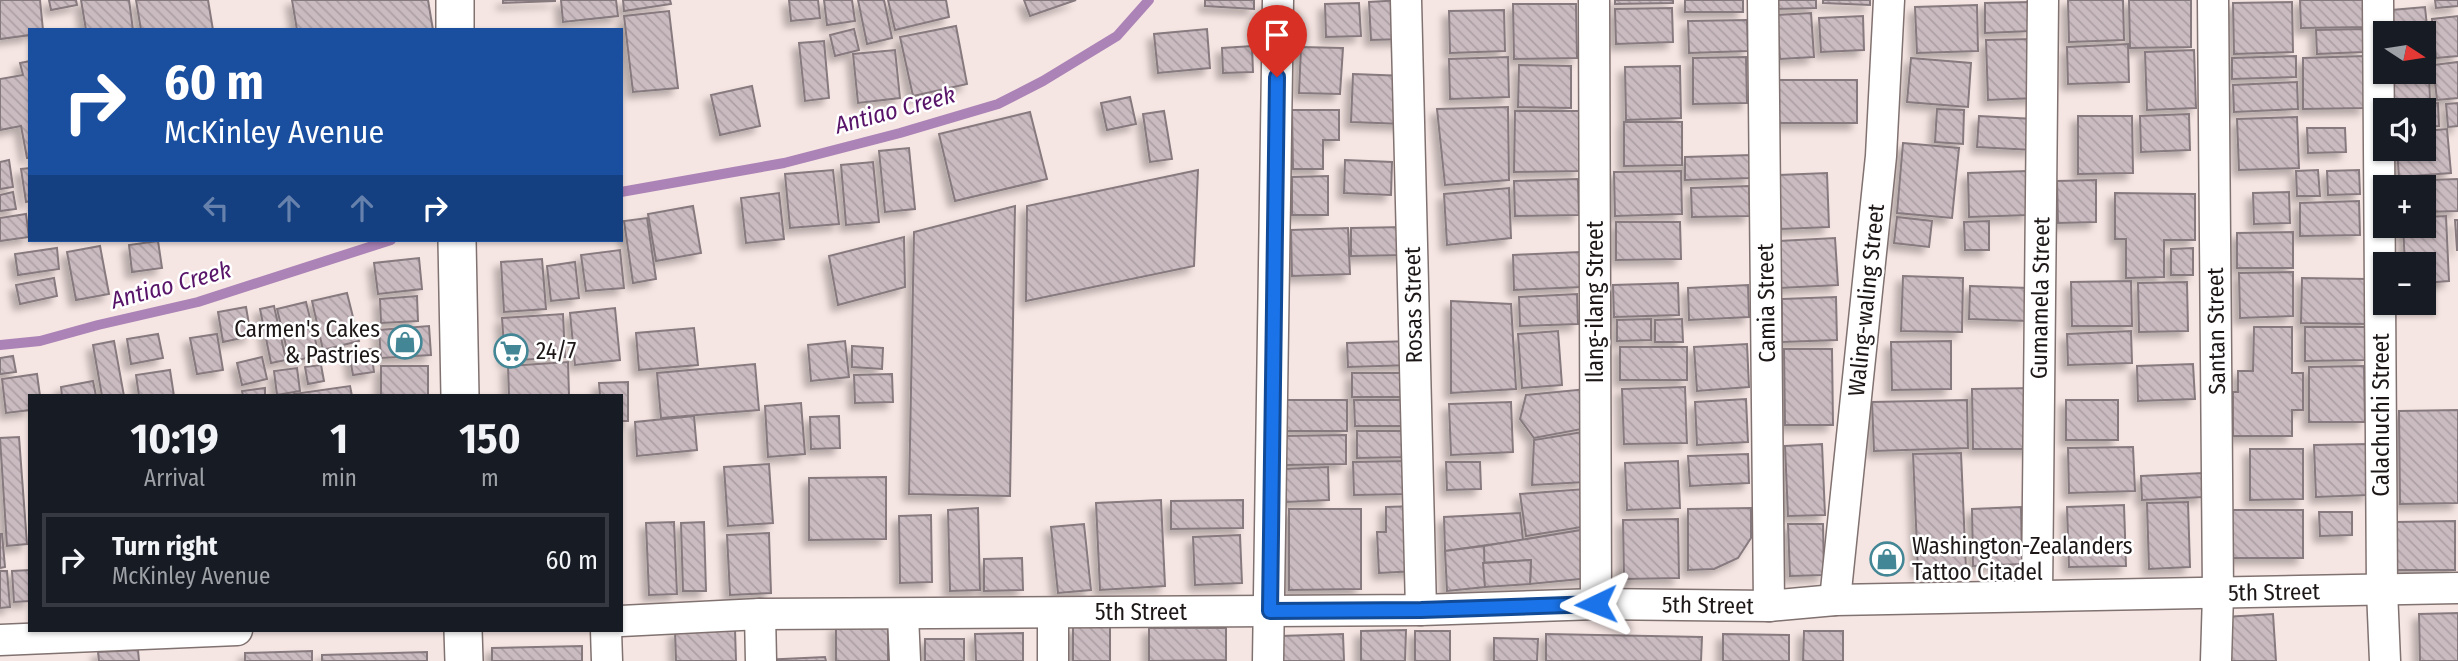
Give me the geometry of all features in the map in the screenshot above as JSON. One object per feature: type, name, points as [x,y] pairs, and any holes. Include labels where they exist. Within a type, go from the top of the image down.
[{"type":"street","points":[[455,0],[455,28]]},
{"type":"street","points":[[1268,661],[1278,0]]},
{"type":"street","name":"Rosas Street","points":[[1406,0],[1421,610]]},
{"type":"street","name":"Ilang-ilang Street","points":[[1594,0],[1596,604]]},
{"type":"street","name":"Camia Street","points":[[1763,0],[1769,606]]},
{"type":"street","name":"Waling-waling Street","points":[[1835,600],[1881,156],[1889,0]]},
{"type":"street","name":"Gumamela Street","points":[[2037,596],[2043,0]]},
{"type":"street","name":"Santan Street","points":[[2213,0],[2218,594],[2216,661]]},
{"type":"street","name":"Calachuchi Street","points":[[2378,0],[2382,590],[2385,661]]},
{"type":"street","points":[[457,242],[460,394]]},
{"type":"street","name":"5th Street","points":[[623,621],[761,614],[1421,610],[1596,604],[1769,606],[1835,600],[2458,589]]},
{"type":"street","points":[[1052,613],[1053,661]]},
{"type":"street","points":[[761,614],[761,661]]},
{"type":"street","points":[[903,615],[905,661]]},
{"type":"street","points":[[0,640],[190,632]]},
{"type":"street","points":[[463,632],[464,661]]},
{"type":"street","points":[[606,632],[607,661]]},
{"type":"building","points":[[0,0],[40,0],[43,28],[28,28],[28,35],[0,39]]},
{"type":"building","points":[[49,0],[76,0],[77,5],[51,10]]},
{"type":"building","points":[[81,0],[129,0],[133,28],[86,28]]},
{"type":"building","points":[[136,0],[208,0],[213,28],[141,28]]},
{"type":"building","points":[[292,0],[428,0],[433,28],[297,28]]},
{"type":"building","points":[[503,0],[555,0],[555,1],[503,3]]},
{"type":"building","points":[[561,0],[616,0],[618,16],[563,22]]},
{"type":"building","points":[[623,0],[670,0],[671,4],[624,11]]},
{"type":"building","points":[[789,0],[818,0],[820,18],[791,21]]},
{"type":"building","points":[[824,0],[852,0],[855,21],[827,25]]},
{"type":"building","points":[[858,0],[884,0],[892,38],[867,44]]},
{"type":"building","points":[[888,0],[946,0],[949,17],[895,30]]},
{"type":"building","points":[[1024,0],[1076,0],[1030,16]]},
{"type":"building","points":[[1205,0],[1254,0],[1254,9],[1205,6]]},
{"type":"building","points":[[1402,0],[1404,39],[1371,40],[1369,2]]},
{"type":"building","points":[[1615,0],[1673,0],[1673,3],[1615,4]]},
{"type":"building","points":[[1685,0],[1743,0],[1743,12],[1685,12]]},
{"type":"building","points":[[1775,0],[1816,0],[1816,8],[1775,9]]},
{"type":"building","points":[[1823,0],[1870,0],[1870,5],[1823,3]]},
{"type":"building","points":[[2068,0],[2123,0],[2124,40],[2069,42]]},
{"type":"building","points":[[2129,0],[2191,0],[2191,47],[2130,48]]},
{"type":"building","points":[[2300,0],[2366,0],[2367,27],[2301,28]]},
{"type":"building","points":[[2435,0],[2458,0],[2458,6],[2436,8]]},
{"type":"building","points":[[2030,2],[2031,31],[1985,33],[1985,3]]},
{"type":"building","points":[[2292,2],[2293,52],[2234,54],[2233,3]]},
{"type":"building","points":[[1359,3],[1361,36],[1326,37],[1325,4]]},
{"type":"building","points":[[1513,4],[1576,4],[1577,58],[1514,59]]},
{"type":"building","points":[[1977,5],[1978,51],[1917,53],[1915,7]]},
{"type":"building","points":[[2425,7],[2426,21],[2393,21],[2392,10]]},
{"type":"building","points":[[1672,8],[1673,42],[1616,44],[1615,9]]},
{"type":"building","points":[[1504,10],[1505,51],[1450,53],[1449,11]]},
{"type":"building","points":[[669,11],[678,88],[633,92],[624,16]]},
{"type":"building","points":[[1811,13],[1814,57],[1780,59],[1777,15]]},
{"type":"building","points":[[1863,16],[1864,50],[1821,52],[1819,18]]},
{"type":"building","points":[[2458,16],[2458,56],[2436,58],[2436,21],[2432,19]]},
{"type":"building","points":[[1747,20],[1748,51],[1689,53],[1688,21]]},
{"type":"building","points":[[956,26],[967,84],[913,96],[900,37]]},
{"type":"building","points":[[854,29],[859,50],[835,56],[830,35]]},
{"type":"building","points":[[1207,29],[1210,68],[1158,73],[1154,34]]},
{"type":"building","points":[[2363,29],[2363,52],[2317,54],[2316,30]]},
{"type":"building","points":[[2034,39],[2036,98],[1988,100],[1986,40]]},
{"type":"building","points":[[824,41],[829,98],[805,101],[799,43]]},
{"type":"building","points":[[2128,44],[2129,82],[2068,84],[2067,47]]},
{"type":"building","points":[[1252,46],[1253,72],[1223,73],[1222,48]]},
{"type":"building","points":[[1301,47],[1343,48],[1340,94],[1299,93]]},
{"type":"building","points":[[895,50],[900,98],[858,103],[853,54]]},
{"type":"building","points":[[2194,50],[2196,108],[2147,110],[2145,52]]},
{"type":"building","points":[[2296,56],[2296,77],[2232,79],[2232,58]]},
{"type":"building","points":[[2364,56],[2365,108],[2303,109],[2303,58]]},
{"type":"building","points":[[1508,57],[1509,97],[1450,99],[1449,59]]},
{"type":"building","points":[[1746,57],[1747,103],[1693,104],[1693,58]]},
{"type":"building","points":[[1911,58],[1971,63],[1968,107],[1907,102]]},
{"type":"building","points":[[28,61],[28,158],[21,126],[0,130],[0,79],[23,75],[20,63]]},
{"type":"building","points":[[2458,62],[2458,98],[2437,100],[2436,65]]},
{"type":"building","points":[[1519,65],[1571,66],[1571,108],[1518,107]]},
{"type":"building","points":[[1680,66],[1681,118],[1626,120],[1625,67]]},
{"type":"building","points":[[1353,74],[1406,76],[1404,124],[1351,122]]},
{"type":"building","points":[[1779,80],[1857,80],[1857,123],[1779,123]]},
{"type":"building","points":[[2297,82],[2298,109],[2234,112],[2233,85]]},
{"type":"building","points":[[2390,84],[2429,84],[2430,98],[2392,98]]},
{"type":"building","points":[[752,86],[760,126],[720,135],[711,95]]},
{"type":"building","points":[[1130,97],[1136,124],[1107,130],[1101,103]]},
{"type":"building","points":[[2436,103],[2439,126],[2436,126]]},
{"type":"building","points":[[2458,103],[2458,126],[2448,127],[2446,104]]},
{"type":"building","points":[[1508,107],[1509,180],[1445,185],[1437,109]]},
{"type":"building","points":[[1937,109],[1964,110],[1963,144],[1935,142]]},
{"type":"building","points":[[1292,110],[1339,110],[1339,140],[1323,140],[1323,169],[1293,169]]},
{"type":"building","points":[[1164,111],[1172,159],[1150,162],[1143,114]]},
{"type":"building","points":[[1515,111],[1580,111],[1580,171],[1514,172]]},
{"type":"building","points":[[1030,112],[1047,179],[955,201],[939,134]]},
{"type":"building","points":[[2189,114],[2190,150],[2141,152],[2140,116]]},
{"type":"building","points":[[1979,116],[2034,119],[2033,150],[1977,147]]},
{"type":"building","points":[[2078,116],[2132,116],[2133,173],[2078,174]]},
{"type":"building","points":[[2297,117],[2299,168],[2239,170],[2237,119]]},
{"type":"building","points":[[1624,122],[1682,122],[1682,165],[1624,166]]},
{"type":"building","points":[[2307,128],[2345,128],[2346,152],[2308,153]]},
{"type":"building","points":[[2447,129],[2451,173],[2399,175],[2398,161],[2436,161],[2436,130]]},
{"type":"building","points":[[1903,143],[1959,148],[1952,218],[1897,213]]},
{"type":"building","points":[[909,148],[915,209],[885,212],[879,151]]},
{"type":"building","points":[[1751,155],[1751,178],[1685,180],[1685,157]]},
{"type":"building","points":[[9,160],[13,187],[0,189],[0,162]]},
{"type":"building","points":[[1345,160],[1392,162],[1391,195],[1344,193]]},
{"type":"building","points":[[873,162],[879,222],[846,225],[841,165]]},
{"type":"building","points":[[28,168],[26,202],[21,169]]},
{"type":"building","points":[[833,170],[839,224],[790,228],[785,174]]},
{"type":"building","points":[[1198,170],[1194,266],[1026,301],[1027,206]]},
{"type":"building","points":[[2318,170],[2320,196],[2297,196],[2296,171]]},
{"type":"building","points":[[2359,170],[2360,194],[2328,195],[2327,171]]},
{"type":"building","points":[[1681,171],[1682,214],[1615,216],[1614,172]]},
{"type":"building","points":[[2027,171],[2029,215],[1969,217],[1968,173]]},
{"type":"building","points":[[1827,173],[1829,227],[1781,229],[1779,175]]},
{"type":"building","points":[[1328,176],[1328,215],[1292,215],[1292,177]]},
{"type":"building","points":[[1578,179],[1579,215],[1515,216],[1514,181]]},
{"type":"building","points":[[2458,179],[2458,211],[2436,212],[2436,180]]},
{"type":"building","points":[[2096,180],[2096,222],[2058,223],[2057,181]]},
{"type":"building","points":[[1749,186],[1750,216],[1692,217],[1691,188]]},
{"type":"building","points":[[1509,188],[1511,238],[1447,245],[1444,194]]},
{"type":"building","points":[[13,192],[16,209],[0,211],[0,195]]},
{"type":"building","points":[[2289,192],[2290,223],[2254,224],[2253,193]]},
{"type":"building","points":[[779,193],[784,239],[746,243],[741,198]]},
{"type":"building","points":[[2115,193],[2195,194],[2195,240],[2164,240],[2164,277],[2126,278],[2126,239],[2115,239]]},
{"type":"building","points":[[2359,201],[2360,235],[2300,236],[2300,203]]},
{"type":"building","points":[[693,206],[701,253],[656,261],[648,214]]},
{"type":"building","points":[[1015,206],[1010,496],[909,494],[914,232]]},
{"type":"building","points":[[26,214],[28,237],[0,241],[0,218]]},
{"type":"building","points":[[2436,216],[2446,216],[2449,281],[2436,282],[2436,252],[2404,252],[2404,238],[2436,238]]},
{"type":"building","points":[[1897,217],[1932,221],[1929,247],[1894,243]]},
{"type":"building","points":[[647,218],[656,279],[633,283],[624,221]]},
{"type":"building","points":[[2455,220],[2458,220],[2458,250],[2457,250]]},
{"type":"building","points":[[1989,221],[1989,250],[1965,250],[1964,222]]},
{"type":"building","points":[[1616,222],[1680,222],[1681,259],[1616,260]]},
{"type":"building","points":[[1405,227],[1406,255],[1351,256],[1351,228]]},
{"type":"building","points":[[1348,228],[1350,274],[1292,276],[1291,230]]},
{"type":"building","points":[[2293,232],[2293,268],[2237,268],[2237,233]]},
{"type":"building","points":[[904,237],[905,287],[838,305],[829,256]]},
{"type":"building","points":[[1835,238],[1838,285],[1780,288],[1779,241]]},
{"type":"building","points":[[158,242],[162,268],[132,272],[129,245]]},
{"type":"building","points":[[100,246],[109,294],[76,300],[67,252]]},
{"type":"building","points":[[57,248],[59,269],[18,275],[15,254]]},
{"type":"building","points":[[2193,248],[2193,275],[2171,275],[2171,249]]},
{"type":"building","points":[[620,250],[624,288],[586,291],[581,255]]},
{"type":"building","points":[[1580,252],[1582,287],[1514,290],[1513,255]]},
{"type":"building","points":[[419,258],[422,289],[378,294],[374,263]]},
{"type":"building","points":[[542,259],[546,309],[504,312],[501,262]]},
{"type":"building","points":[[575,262],[579,298],[551,301],[547,266]]},
{"type":"building","points":[[2293,272],[2293,316],[2240,318],[2239,273]]},
{"type":"building","points":[[1903,276],[1963,278],[1962,332],[1901,331]]},
{"type":"building","points":[[54,278],[57,296],[20,304],[16,285]]},
{"type":"building","points":[[2302,278],[2368,279],[2368,324],[2301,323]]},
{"type":"building","points":[[2131,281],[2132,326],[2072,326],[2071,282]]},
{"type":"building","points":[[2187,282],[2188,331],[2139,332],[2138,283]]},
{"type":"building","points":[[1678,283],[1679,315],[1614,317],[1613,285]]},
{"type":"building","points":[[1748,285],[1749,317],[1689,320],[1688,288]]},
{"type":"building","points":[[1970,286],[2029,288],[2027,321],[1969,319]]},
{"type":"building","points":[[347,293],[359,341],[323,350],[312,301]]},
{"type":"building","points":[[1577,294],[1578,324],[1520,326],[1519,297]]},
{"type":"building","points":[[417,296],[418,321],[381,323],[380,299]]},
{"type":"building","points":[[1836,297],[1837,340],[1782,342],[1782,299]]},
{"type":"building","points":[[1451,301],[1511,304],[1516,389],[1451,393]]},
{"type":"building","points":[[306,302],[319,355],[290,362],[277,309]]},
{"type":"building","points":[[274,306],[286,360],[271,363],[260,309]]},
{"type":"building","points":[[246,307],[251,336],[223,342],[218,312]]},
{"type":"building","points":[[615,308],[620,360],[575,365],[570,313]]},
{"type":"building","points":[[563,314],[565,357],[505,361],[502,318]]},
{"type":"building","points":[[1651,319],[1651,340],[1617,341],[1617,320]]},
{"type":"building","points":[[1682,319],[1683,342],[1655,342],[1655,320]]},
{"type":"building","name":"Carmen's Cakes & Pastries","points":[[429,326],[431,355],[381,358],[379,330]]},
{"type":"building","points":[[2254,327],[2292,327],[2292,373],[2303,373],[2303,410],[2292,410],[2292,436],[2233,436],[2233,392],[2238,392],[2238,371],[2253,371]]},
{"type":"building","points":[[2305,327],[2366,327],[2366,360],[2305,361]]},
{"type":"building","points":[[694,328],[698,365],[639,370],[636,333]]},
{"type":"building","points":[[1558,331],[1562,385],[1522,388],[1518,334]]},
{"type":"building","points":[[2131,331],[2132,363],[2068,365],[2067,334]]},
{"type":"building","points":[[158,334],[163,358],[131,364],[127,339]]},
{"type":"building","points":[[217,334],[223,370],[197,374],[190,338]]},
{"type":"building","points":[[114,341],[124,394],[102,394],[93,345]]},
{"type":"building","points":[[845,341],[849,377],[811,381],[808,345]]},
{"type":"building","points":[[1411,341],[1412,365],[1348,367],[1347,343]]},
{"type":"building","points":[[1951,341],[1951,389],[1892,390],[1891,342]]},
{"type":"building","points":[[1747,344],[1749,387],[1697,391],[1694,347]]},
{"type":"building","points":[[852,346],[883,348],[882,369],[852,367]]},
{"type":"building","points":[[1620,347],[1687,347],[1687,380],[1620,380]]},
{"type":"building","points":[[371,349],[374,372],[353,375],[349,353]]},
{"type":"building","points":[[1784,349],[1832,349],[1833,425],[1785,425]]},
{"type":"building","points":[[13,356],[16,372],[0,374],[0,358]]},
{"type":"building","points":[[262,357],[267,379],[242,385],[237,363]]},
{"type":"building","points":[[568,362],[569,394],[509,394],[508,366]]},
{"type":"building","points":[[755,364],[759,410],[661,418],[657,373]]},
{"type":"building","points":[[2193,364],[2195,399],[2138,401],[2137,366]]},
{"type":"building","points":[[321,365],[324,381],[308,384],[305,367]]},
{"type":"building","points":[[381,366],[428,366],[428,394],[381,394]]},
{"type":"building","points":[[2364,366],[2365,422],[2309,422],[2309,367]]},
{"type":"building","points":[[297,368],[300,391],[277,394],[274,371]]},
{"type":"building","points":[[170,370],[174,394],[139,394],[136,375]]},
{"type":"building","points":[[1352,373],[1412,373],[1412,397],[1352,397]]},
{"type":"building","points":[[37,374],[40,394],[28,394],[28,410],[6,413],[2,379]]},
{"type":"building","points":[[892,374],[893,402],[855,403],[854,375]]},
{"type":"building","points":[[93,381],[96,394],[62,394],[61,387]]},
{"type":"building","points":[[628,382],[628,421],[623,421],[623,394],[600,394],[599,383]]},
{"type":"building","points":[[350,386],[352,394],[294,394]]},
{"type":"building","points":[[1685,387],[1687,443],[1624,444],[1622,389]]},
{"type":"building","points":[[265,388],[265,394],[243,394],[242,391]]},
{"type":"building","points":[[2034,388],[2035,449],[1973,449],[1972,389]]},
{"type":"building","points":[[1587,389],[1587,428],[1534,438],[1520,419],[1526,395]]},
{"type":"building","points":[[1746,399],[1748,442],[1697,445],[1695,402]]},
{"type":"building","points":[[1283,400],[1347,400],[1347,431],[1284,431]]},
{"type":"building","points":[[1354,400],[1414,400],[1413,426],[1355,426]]},
{"type":"building","points":[[1967,400],[1968,448],[1874,451],[1872,402]]},
{"type":"building","points":[[2066,400],[2118,400],[2118,440],[2066,440]]},
{"type":"building","points":[[1511,402],[1513,452],[1451,455],[1449,404]]},
{"type":"building","points":[[801,403],[805,454],[768,457],[765,406]]},
{"type":"building","points":[[2458,410],[2458,503],[2400,504],[2399,411]]},
{"type":"building","points":[[694,416],[697,450],[637,456],[635,422]]},
{"type":"building","points":[[839,416],[840,448],[811,449],[810,417]]},
{"type":"building","points":[[1357,431],[1410,431],[1410,457],[1357,458]]},
{"type":"building","points":[[1589,431],[1585,482],[1532,485],[1534,440]]},
{"type":"building","points":[[1346,435],[1346,464],[1285,465],[1285,436]]},
{"type":"building","points":[[19,437],[27,544],[7,546],[0,438]]},
{"type":"building","points":[[1822,444],[1825,515],[1788,516],[1785,446]]},
{"type":"building","points":[[2368,444],[2369,495],[2316,497],[2314,445]]},
{"type":"building","points":[[2133,447],[2135,491],[2069,493],[2068,448]]},
{"type":"building","points":[[2250,449],[2303,449],[2303,499],[2250,500]]},
{"type":"building","points":[[1961,453],[1966,569],[1918,572],[1913,454]]},
{"type":"building","points":[[1748,454],[1749,483],[1690,486],[1688,456]]},
{"type":"building","points":[[1409,461],[1410,494],[1354,495],[1353,462]]},
{"type":"building","points":[[1678,461],[1680,508],[1627,510],[1625,463]]},
{"type":"building","points":[[1446,462],[1480,462],[1481,489],[1447,490]]},
{"type":"building","points":[[769,464],[773,523],[728,526],[724,467]]},
{"type":"building","points":[[1328,467],[1329,500],[1286,502],[1284,469]]},
{"type":"building","points":[[2203,473],[2204,497],[2142,500],[2141,476]]},
{"type":"building","points":[[886,477],[886,539],[809,540],[809,478]]},
{"type":"building","points":[[1585,489],[1588,526],[1526,536],[1520,494]]},
{"type":"building","points":[[1161,500],[1165,586],[1100,590],[1096,503]]},
{"type":"building","points":[[1243,500],[1243,528],[1171,529],[1171,501]]},
{"type":"building","points":[[2188,502],[2190,567],[2149,569],[2147,503]]},
{"type":"building","points":[[2124,505],[2126,566],[2069,567],[2067,507]]},
{"type":"building","points":[[1415,506],[1417,571],[1379,573],[1377,532],[1386,532],[1386,507]]},
{"type":"building","points":[[2021,507],[2022,564],[1973,566],[1972,509]]},
{"type":"building","points":[[978,508],[980,590],[950,591],[948,510]]},
{"type":"building","points":[[1751,508],[1751,538],[1738,558],[1714,569],[1688,570],[1688,509]]},
{"type":"building","points":[[1289,509],[1361,509],[1361,589],[1289,590]]},
{"type":"building","points":[[2230,510],[2303,510],[2303,558],[2230,558]]},
{"type":"building","points":[[2319,512],[2352,512],[2352,535],[2320,536]]},
{"type":"building","points":[[1520,513],[1523,540],[1445,551],[1444,517]]},
{"type":"building","points":[[931,515],[932,582],[900,583],[899,516]]},
{"type":"building","points":[[1678,519],[1679,578],[1624,579],[1623,520]]},
{"type":"building","points":[[2455,521],[2455,570],[2397,570],[2396,522]]},
{"type":"building","points":[[674,522],[677,594],[649,595],[646,523]]},
{"type":"building","points":[[704,522],[706,591],[683,591],[681,523]]},
{"type":"building","points":[[1084,524],[1091,590],[1058,593],[1051,527]]},
{"type":"building","points":[[1788,524],[1823,524],[1824,575],[1790,576]]},
{"type":"building","points":[[1587,529],[1590,578],[1530,584],[1531,560],[1483,563],[1484,546]]},
{"type":"building","points":[[769,533],[771,593],[730,595],[727,535]]},
{"type":"building","points":[[0,534],[5,567],[0,568]]},
{"type":"building","points":[[1240,535],[1242,583],[1195,585],[1193,537]]},
{"type":"building","points":[[1484,546],[1485,587],[1447,591],[1445,551]]},
{"type":"building","points":[[1022,558],[1023,590],[984,591],[984,559]]},
{"type":"building","points":[[1531,560],[1530,584],[1485,587],[1483,563]]},
{"type":"building","points":[[28,570],[28,601],[14,602],[12,571]]},
{"type":"building","points":[[0,571],[7,571],[10,607],[0,608]]},
{"type":"building","points":[[2458,613],[2458,661],[2420,661],[2419,614]]},
{"type":"building","points":[[2273,614],[2276,661],[2228,661],[2225,617]]},
{"type":"building","points":[[836,625],[888,625],[888,661],[836,661]]},
{"type":"building","points":[[1073,627],[1110,627],[1110,661],[1073,661]]},
{"type":"building","points":[[1149,628],[1226,628],[1226,660],[1149,661]]},
{"type":"building","points":[[735,629],[736,661],[676,661],[675,631]]},
{"type":"building","points":[[1406,630],[1405,661],[1361,661],[1361,631]]},
{"type":"building","points":[[1415,631],[1450,631],[1450,661],[1415,661]]},
{"type":"building","points":[[1804,631],[1843,631],[1843,661],[1803,661]]},
{"type":"building","points":[[1023,633],[1023,661],[976,661],[975,634]]},
{"type":"building","points":[[1343,634],[1344,661],[1281,661],[1280,636]]},
{"type":"building","points":[[1546,634],[1702,637],[1701,661],[1546,661]]},
{"type":"building","points":[[1723,634],[1789,635],[1789,661],[1723,661]]},
{"type":"building","points":[[1494,638],[1538,639],[1537,661],[1494,661]]},
{"type":"building","points":[[925,639],[964,639],[964,661],[925,661]]},
{"type":"building","points":[[582,646],[582,661],[492,661],[492,648]]},
{"type":"building","points":[[138,650],[139,661],[99,661],[98,652]]},
{"type":"building","points":[[312,651],[312,661],[245,661],[245,653]]},
{"type":"building","points":[[427,652],[427,661],[322,661],[322,655]]},
{"type":"building","points":[[825,657],[826,661],[763,660]]},
{"type":"waterway","name":"Antiao Creek","points":[[623,192],[784,163],[998,104],[1043,81],[1117,36],[1149,0]]},
{"type":"waterway","name":"Antiao Creek","points":[[0,345],[40,341],[198,302],[385,242]]},
{"type":"place","name":"Carmen's Cakes & Pastries","points":[[405,342]]},
{"type":"place","name":"24/7","points":[[511,351]]},
{"type":"place","name":"Washington-Zealanders Tattoo Citadel","points":[[1887,559]]},
{"type":"route","points":[[1277,77],[1270,611],[1421,610],[1596,604]]}]
